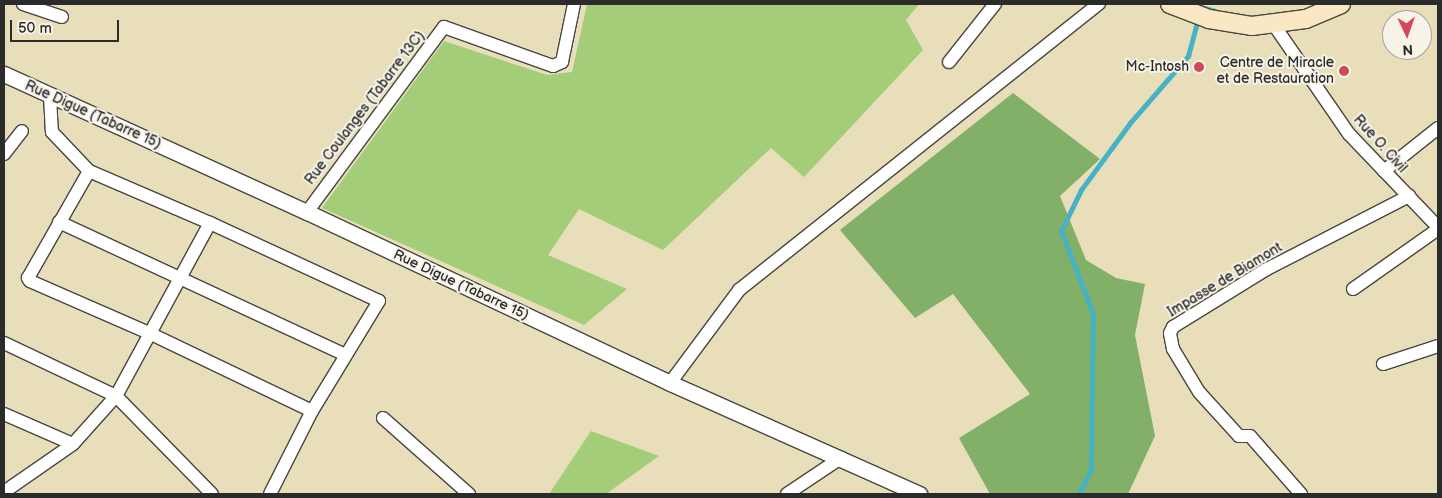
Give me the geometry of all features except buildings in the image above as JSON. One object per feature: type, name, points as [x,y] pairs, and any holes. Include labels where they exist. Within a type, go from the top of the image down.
[{"type":"main road","points":[[1170,4],[1231,24],[1274,25],[1306,19],[1340,4]]},
{"type":"street","points":[[23,4],[62,16]]},
{"type":"street","name":"Rue Coulanges (Tabarre 13C)","points":[[307,212],[444,26],[553,66],[562,62],[574,4]]},
{"type":"street","points":[[949,62],[995,4]]},
{"type":"street","points":[[670,384],[739,290],[1100,4]]},
{"type":"street","name":"Rue O. Civil","points":[[1274,25],[1349,134],[1438,228]]},
{"type":"street","name":"Rue Digue (Tabarre 15)","points":[[4,74],[307,212],[670,384],[841,458],[911,492]]},
{"type":"street","points":[[50,96],[52,132],[89,172],[210,223],[379,301],[312,411],[270,494]]},
{"type":"street","points":[[1384,171],[1438,128]]},
{"type":"street","points":[[4,154],[22,131]]},
{"type":"street","points":[[89,172],[28,278],[30,281],[149,334],[312,411]]},
{"type":"street","name":"Impasse de Biamont","points":[[1301,494],[1250,436],[1239,436],[1200,392],[1173,349],[1170,333],[1173,327],[1267,269],[1409,196]]},
{"type":"street","points":[[60,222],[345,355]]},
{"type":"street","points":[[4,492],[73,444],[116,396],[210,223]]},
{"type":"street","points":[[1353,289],[1438,228]]},
{"type":"street","points":[[4,343],[116,396],[212,494]]},
{"type":"street","points":[[1383,364],[1438,346]]},
{"type":"street","points":[[4,414],[73,444]]},
{"type":"street","points":[[383,418],[469,494]]},
{"type":"street","points":[[787,494],[841,458]]},
{"type":"green space","points":[[587,4],[919,4],[906,20],[923,50],[804,177],[771,148],[663,250],[579,209],[548,255],[627,289],[584,325],[322,208],[444,41],[547,75],[572,72]]},
{"type":"green space","points":[[1013,93],[1100,159],[1060,196],[1086,260],[1116,278],[1145,284],[1135,335],[1155,436],[1128,494],[990,494],[959,438],[1030,394],[953,294],[915,318],[840,230]]},
{"type":"green space","points":[[591,431],[659,456],[606,494],[549,494]]},
{"type":"waterway","points":[[1201,7],[1215,11]]},
{"type":"waterway","points":[[1079,494],[1091,469],[1093,314],[1061,231],[1081,190],[1130,123],[1188,56],[1198,19]]},
{"type":"place","name":"Mc-Intosh","points":[[1199,67]]},
{"type":"place","name":"Centre de Miracle et de Restauration","points":[[1344,71]]}]
